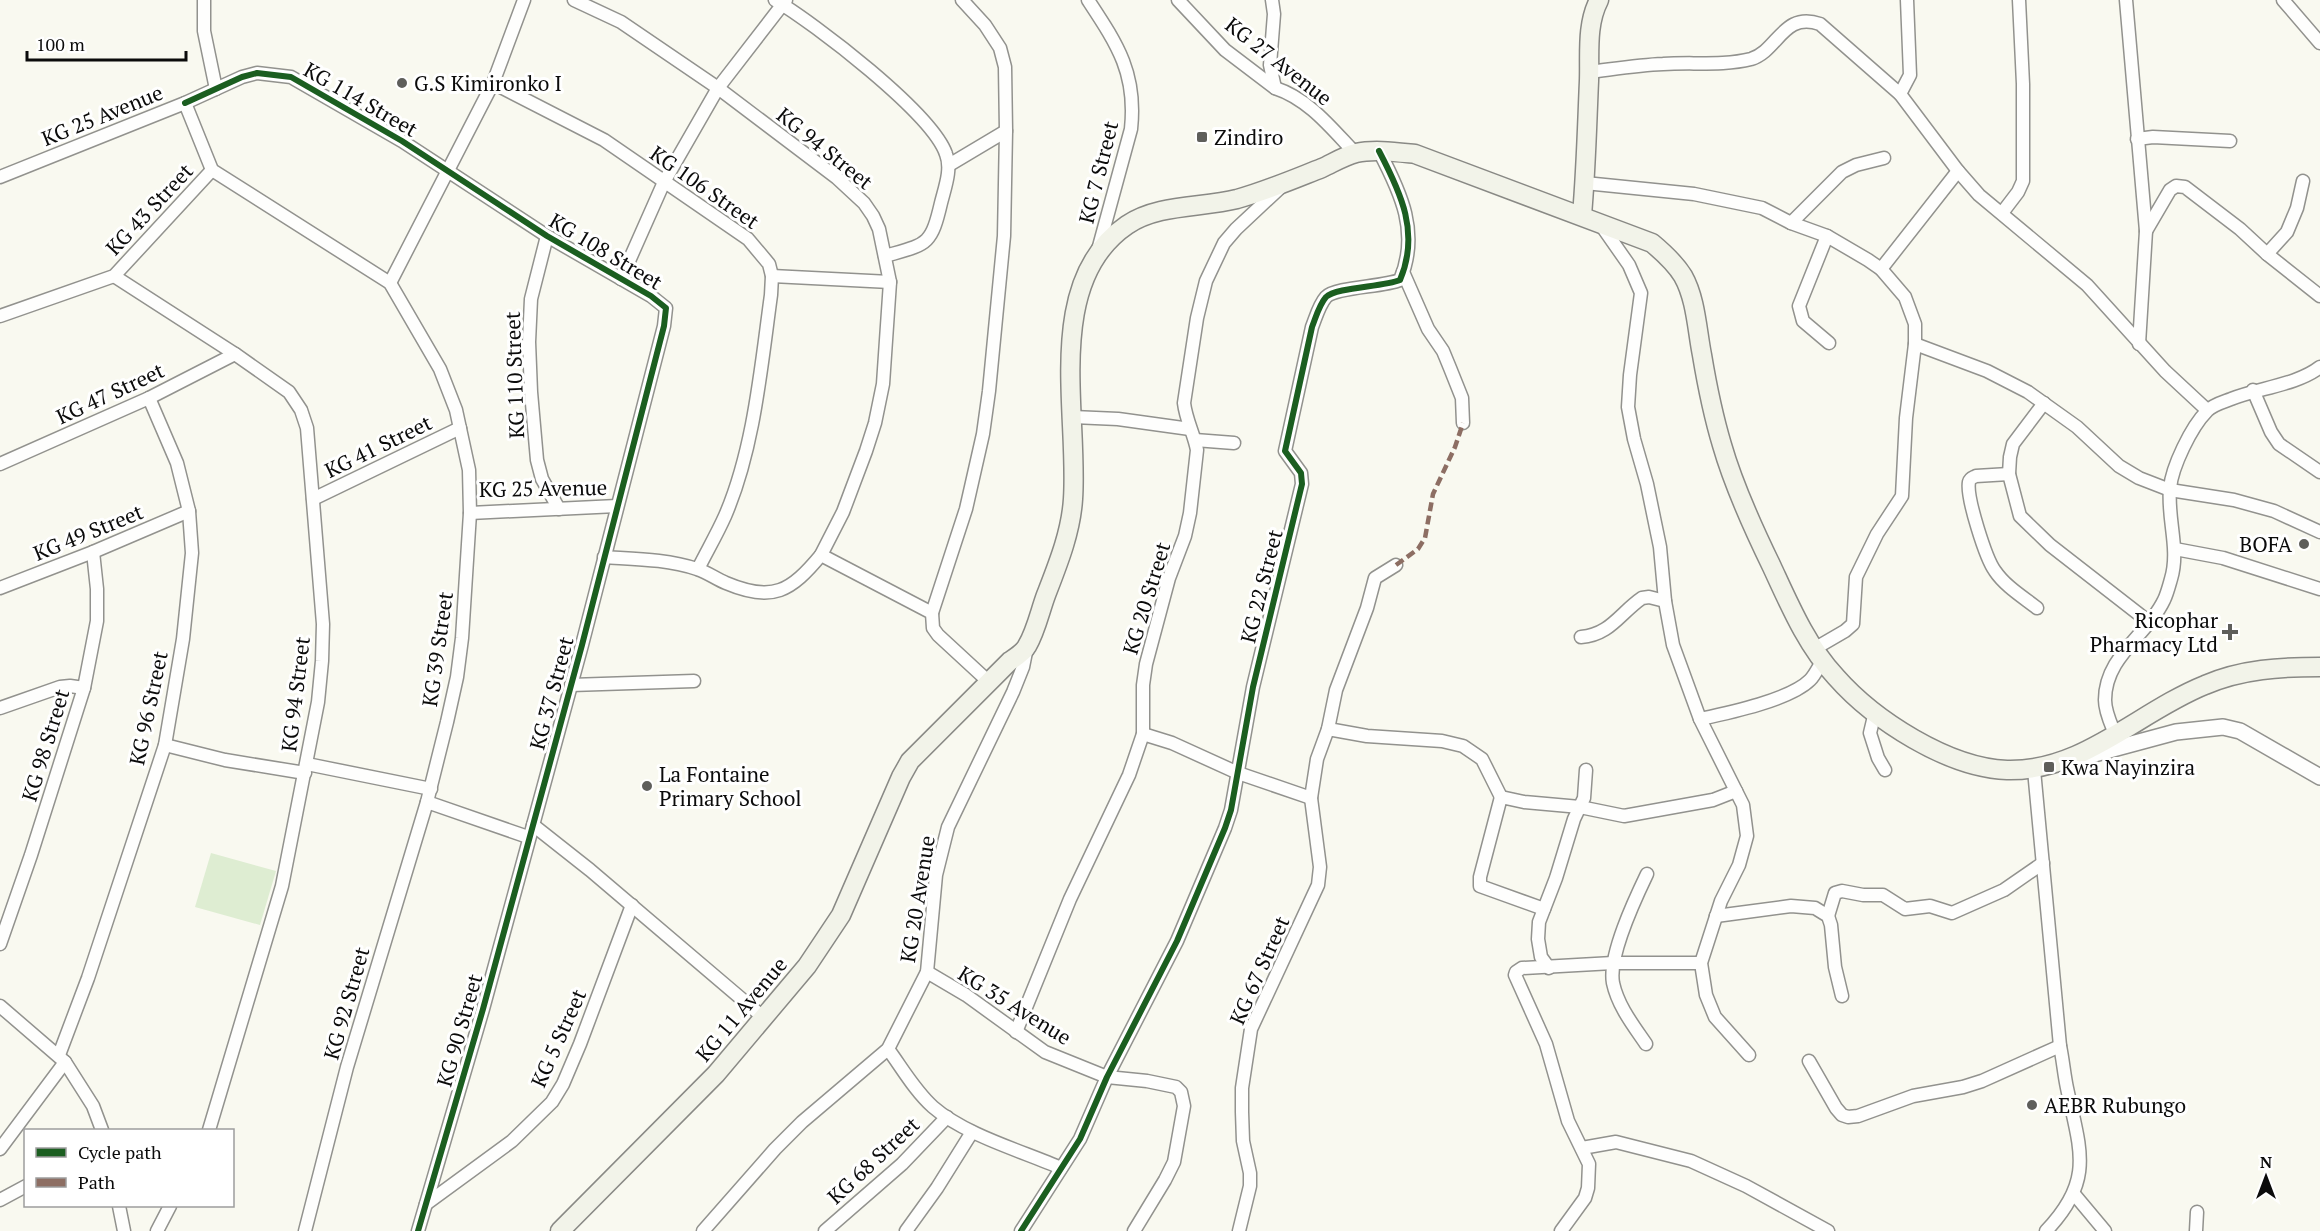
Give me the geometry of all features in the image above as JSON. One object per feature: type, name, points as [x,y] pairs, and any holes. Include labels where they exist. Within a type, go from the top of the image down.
[{"type":"main road","points":[[1590,218],[1585,183],[1591,20],[1599,0]]},
{"type":"main road","points":[[1027,647],[1066,539],[1071,518],[1073,417],[1070,342],[1085,277],[1097,255],[1112,236],[1149,214],[1236,199],[1285,183],[1355,153],[1379,151],[1414,154],[1590,218],[1652,243],[1670,258],[1684,278],[1692,302],[1707,387],[1722,447],[1760,542],[1793,611],[1818,654],[1836,678],[1898,731],[1959,760],[1995,770],[2034,770],[2066,761],[2094,748],[2157,708],[2204,685],[2231,675],[2288,667],[2320,667]]},
{"type":"main road","name":"KG 11 Avenue","points":[[560,1231],[716,1074],[807,966],[841,915],[901,777],[919,751],[1027,647]]},
{"type":"street","points":[[204,0],[204,31],[216,89]]},
{"type":"street","points":[[390,283],[493,83],[524,0]]},
{"type":"street","name":"KG 94 Street","points":[[574,0],[621,22],[718,88],[837,178],[864,203],[879,229],[890,282],[883,384],[875,423],[843,512],[821,555]]},
{"type":"street","points":[[962,0],[985,25],[1000,48],[1005,67],[1004,236],[985,423],[966,509],[932,613],[933,628],[938,635],[990,683]]},
{"type":"street","name":"KG 7 Street","points":[[1088,0],[1121,52],[1131,88],[1133,112],[1131,129],[1097,255]]},
{"type":"street","name":"KG 27 Avenue","points":[[1178,0],[1225,50],[1275,88],[1285,91],[1314,110],[1355,153]]},
{"type":"street","points":[[1272,0],[1274,14],[1270,65],[1275,88]]},
{"type":"street","points":[[1900,94],[1910,75],[1907,0]]},
{"type":"street","points":[[2002,213],[2018,192],[2023,181],[2023,84],[2019,0]]},
{"type":"street","points":[[2126,0],[2146,231],[2139,344]]},
{"type":"street","points":[[2283,0],[2320,43]]},
{"type":"street","points":[[621,279],[664,182],[718,88],[781,1],[854,58],[920,116],[946,152],[949,165],[935,229],[928,240],[918,247],[885,256]]},
{"type":"street","points":[[1589,72],[1660,64],[1731,62],[1750,59],[1762,54],[1777,36],[1789,27],[1803,21],[1814,21],[1828,30],[1900,94],[1979,195],[2087,285],[2165,372],[2207,410]]},
{"type":"street","name":"KG 114 Street","points":[[185,103],[242,77],[257,73],[291,77],[310,86],[448,170]]},
{"type":"street","name":"KG 106 Street","points":[[493,83],[604,140],[748,239],[769,264],[772,276]]},
{"type":"street","name":"KG 25 Avenue","points":[[0,177],[185,103],[212,170],[390,283],[440,369],[456,410],[469,470],[471,513],[617,506],[604,557]]},
{"type":"street","points":[[949,165],[1006,131]]},
{"type":"street","points":[[2137,139],[2153,137],[2230,141]]},
{"type":"street","points":[[1379,151],[1400,191],[1408,221],[1407,252],[1403,272],[1428,329],[1443,351],[1462,398],[1463,423]]},
{"type":"street","points":[[1791,223],[1842,172],[1856,165],[1884,158]]},
{"type":"street","name":"KG 43 Street","points":[[114,276],[198,182],[212,170]]},
{"type":"street","name":"KG 108 Street","points":[[448,170],[547,236],[651,296],[666,308],[664,326],[617,506]]},
{"type":"street","points":[[1881,269],[1958,171]]},
{"type":"street","points":[[2267,254],[2287,232],[2297,208],[2303,181]]},
{"type":"street","name":"KG 20 Street","points":[[1016,1032],[1070,899],[1129,775],[1143,734],[1143,686],[1146,664],[1190,513],[1197,462],[1184,403],[1197,318],[1206,281],[1224,243],[1285,183]]},
{"type":"street","points":[[1585,183],[1716,198],[1762,208],[1791,223],[1827,236],[1881,269],[1905,297],[1915,324],[1915,344],[1906,418],[1902,496],[1877,534],[1856,577],[1853,624],[1818,654],[1809,681],[1792,692],[1743,710],[1700,719]]},
{"type":"street","points":[[2146,231],[2170,190],[2176,186],[2185,187],[2240,229],[2267,254],[2320,296]]},
{"type":"street","points":[[1590,218],[1629,265],[1641,293],[1628,407],[1660,547],[1665,601],[1674,645],[1700,719],[1743,806],[1746,836],[1739,865],[1721,901],[1701,963],[1706,995],[1715,1017],[1749,1055]]},
{"type":"street","name":"KG 110 Street","points":[[547,236],[531,298],[529,342],[537,460],[542,479],[559,509]]},
{"type":"street","points":[[1827,236],[1799,306],[1803,321],[1829,343]]},
{"type":"street","name":"KG 22 Street","points":[[1021,1231],[1080,1139],[1107,1077],[1177,941],[1231,810],[1244,726],[1302,484],[1301,473],[1285,451],[1317,313],[1327,296],[1333,293],[1388,285],[1400,280],[1403,272]]},
{"type":"street","points":[[0,316],[114,276]]},
{"type":"street","name":"KG 94 Street","points":[[114,276],[235,354],[289,392],[301,411],[307,428],[323,624],[318,702],[282,886],[210,1129]]},
{"type":"street","points":[[698,569],[725,515],[749,433],[763,354],[772,276],[890,282]]},
{"type":"street","points":[[1915,344],[1987,371],[2044,403],[2077,427],[2119,466],[2139,478],[2170,490],[2234,500],[2274,511],[2320,532]]},
{"type":"street","name":"KG 47 Street","points":[[0,464],[149,398],[235,354]]},
{"type":"street","points":[[2115,735],[2104,701],[2106,689],[2122,652],[2163,602],[2172,576],[2175,549],[2170,490],[2181,454],[2207,410],[2253,390],[2311,374],[2320,367]]},
{"type":"street","points":[[2253,390],[2271,432],[2279,444],[2320,472]]},
{"type":"street","name":"KG 96 Street","points":[[0,1149],[62,1058],[165,745],[183,639],[192,553],[189,511],[177,463],[149,398]]},
{"type":"street","points":[[2044,403],[2013,444],[2009,474],[2020,516],[2049,545],[2149,621]]},
{"type":"street","points":[[1073,417],[1118,419],[1234,443]]},
{"type":"street","name":"KG 41 Street","points":[[313,499],[460,428]]},
{"type":"street","points":[[2009,474],[1971,478],[1969,482],[1971,497],[1982,544],[1993,569],[2001,580],[2037,608]]},
{"type":"street","name":"KG 49 Street","points":[[0,588],[189,511]]},
{"type":"street","name":"KG 39 Street","points":[[431,789],[457,677],[471,513]]},
{"type":"street","points":[[2175,549],[2223,558],[2320,589]]},
{"type":"street","name":"KG 98 Street","points":[[0,944],[84,688],[97,621],[97,589],[93,552]]},
{"type":"street","points":[[604,557],[661,561],[698,569],[725,583],[750,592],[765,593],[793,585],[803,577],[821,555],[932,613]]},
{"type":"street","name":"KG 37 Street","points":[[530,831],[604,557]]},
{"type":"street","name":"KG 67 Street","points":[[1239,1231],[1250,1186],[1250,1173],[1243,1141],[1242,1088],[1250,1036],[1256,1016],[1265,1002],[1318,885],[1320,867],[1311,798],[1317,759],[1328,729],[1336,690],[1367,608],[1375,578],[1396,565]]},
{"type":"street","points":[[1581,637],[1595,636],[1605,630],[1642,598],[1649,597],[1665,601]]},
{"type":"street","name":"KG 20 Avenue","points":[[703,1231],[788,1136],[888,1049],[927,972],[936,875],[948,827],[1013,692],[1023,667],[1027,647]]},
{"type":"street","points":[[571,686],[694,681]]},
{"type":"street","points":[[0,708],[60,687],[84,688]]},
{"type":"street","points":[[1875,712],[1870,733],[1878,758],[1885,770]]},
{"type":"street","points":[[2066,761],[2176,732],[2223,727],[2240,731],[2320,777]]},
{"type":"street","points":[[1328,729],[1367,736],[1442,741],[1463,746],[1482,759],[1501,797],[1480,877],[1480,886],[1544,909]]},
{"type":"street","points":[[1143,734],[1172,743],[1238,773],[1311,798]]},
{"type":"street","points":[[165,745],[225,760],[306,768],[431,789]]},
{"type":"street","points":[[1549,968],[1541,957],[1538,939],[1539,922],[1574,819],[1584,798],[1586,770]]},
{"type":"street","points":[[2034,770],[2060,1046],[2079,1141],[2081,1165],[2074,1194],[2061,1215],[2046,1231]]},
{"type":"street","name":"KG 92 Street","points":[[305,1231],[347,1067],[431,789]]},
{"type":"street","points":[[1501,797],[1524,802],[1580,807],[1624,816],[1713,800],[1736,791]]},
{"type":"street","points":[[427,802],[530,831],[632,905],[764,1018]]},
{"type":"street","name":"KG 90 Street","points":[[418,1231],[483,1010],[530,831]]},
{"type":"street","points":[[1842,996],[1835,967],[1828,916],[1835,893],[1842,891],[1863,896],[1883,896],[1905,909],[1930,906],[1947,912],[1957,912],[2004,890],[2043,862]]},
{"type":"street","points":[[1646,1044],[1618,999],[1613,983],[1613,963],[1635,898],[1647,874]]},
{"type":"street","name":"KG 5 Street","points":[[426,1204],[512,1141],[552,1102],[563,1084],[580,1044],[632,905]]},
{"type":"street","points":[[1716,916],[1791,906],[1815,908],[1828,916]]},
{"type":"street","points":[[1561,1231],[1580,1207],[1588,1188],[1589,1164],[1568,1121],[1546,1044],[1515,975],[1518,969],[1613,963],[1701,963]]},
{"type":"street","name":"KG 35 Avenue","points":[[927,972],[966,995],[1045,1052],[1107,1077],[1176,1087],[1183,1098],[1184,1106],[1174,1162],[1134,1231]]},
{"type":"street","points":[[0,1006],[62,1058],[93,1106],[101,1129]]},
{"type":"street","points":[[1809,1061],[1836,1108],[1848,1117],[1858,1116],[1913,1096],[1972,1084],[2060,1046]]},
{"type":"street","points":[[888,1049],[921,1094],[946,1117],[972,1132],[1061,1168]]},
{"type":"street","name":"KG 68 Street","points":[[825,1231],[902,1164],[946,1117]]},
{"type":"street","points":[[906,1231],[937,1188],[972,1132]]},
{"type":"street","points":[[1582,1148],[1616,1142],[1691,1161],[1746,1186],[1828,1231]]},
{"type":"street","points":[[0,1200],[24,1187]]},
{"type":"street","points":[[2074,1194],[2105,1231]]},
{"type":"street","points":[[119,1207],[124,1231]]},
{"type":"street","points":[[157,1231],[169,1207]]},
{"type":"street","points":[[2196,1231],[2197,1212]]},
{"type":"green space","points":[[211,853],[276,871],[260,925],[195,907]]},
{"type":"marked path","points":[[1396,565],[1418,549],[1425,538],[1433,494],[1455,447],[1463,423]]},
{"type":"cycle path","points":[[185,103],[242,77],[257,73],[291,77],[402,141],[547,236],[651,296],[666,308],[664,326],[582,645],[483,1009],[418,1231]]},
{"type":"cycle path","points":[[1021,1231],[1080,1139],[1107,1077],[1177,941],[1231,810],[1253,687],[1302,484],[1301,473],[1285,451],[1312,327],[1326,297],[1339,291],[1400,280],[1406,263],[1408,230],[1405,214],[1401,198],[1379,151]]},
{"type":"place","name":"G.S Kimironko I","points":[[402,83]]},
{"type":"place","name":"Zindiro","points":[[1202,137]]},
{"type":"place","name":"BOFA","points":[[2304,544]]},
{"type":"place","name":"Ricophar Pharmacy Ltd","points":[[2230,632]]},
{"type":"place","name":"Kwa Nayinzira","points":[[2049,767]]},
{"type":"place","name":"La Fontaine Primary School","points":[[647,786]]},
{"type":"place","name":"AEBR Rubungo","points":[[2032,1105]]}]
